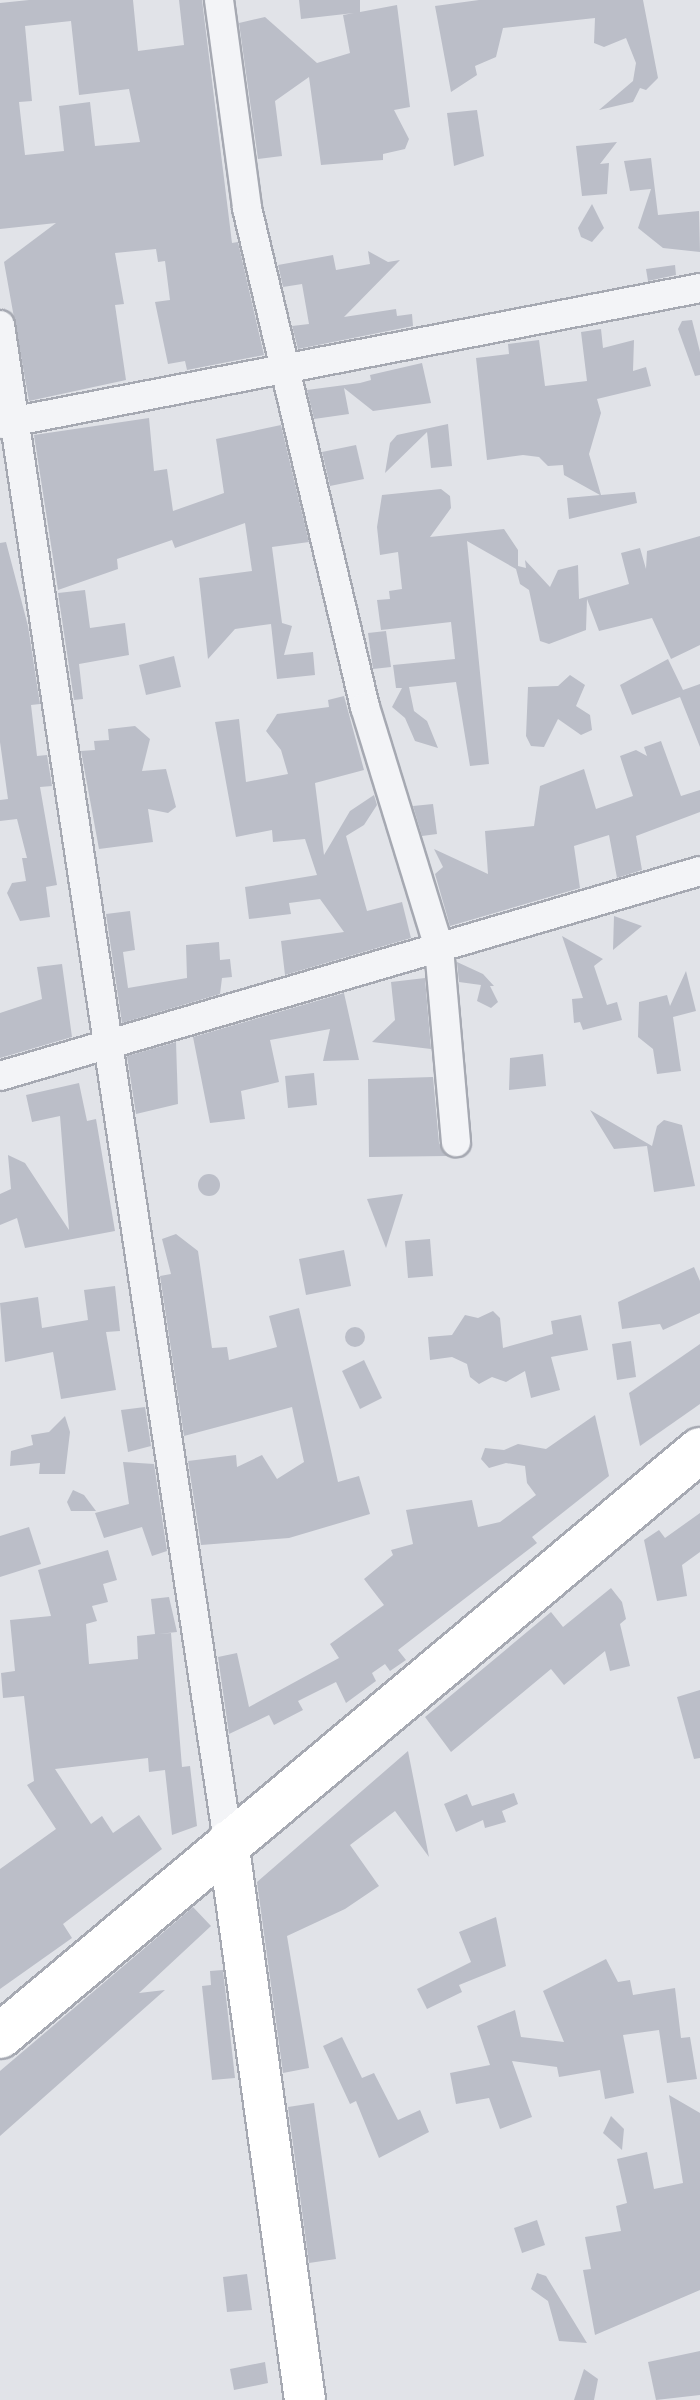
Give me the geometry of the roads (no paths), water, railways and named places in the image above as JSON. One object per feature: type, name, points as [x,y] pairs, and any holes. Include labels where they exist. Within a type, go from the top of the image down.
[{"type":"highway","points":[[0,2036],[228,1841],[700,1450]]},
{"type":"main road","points":[[228,1841],[305,2400]]},
{"type":"street","points":[[219,0],[247,208],[284,369],[365,707],[439,948],[456,1142]]},
{"type":"street","points":[[6,423],[700,288]]},
{"type":"street","points":[[0,325],[6,423],[228,1841]]},
{"type":"street","points":[[0,1076],[105,1048],[700,871]]}]
